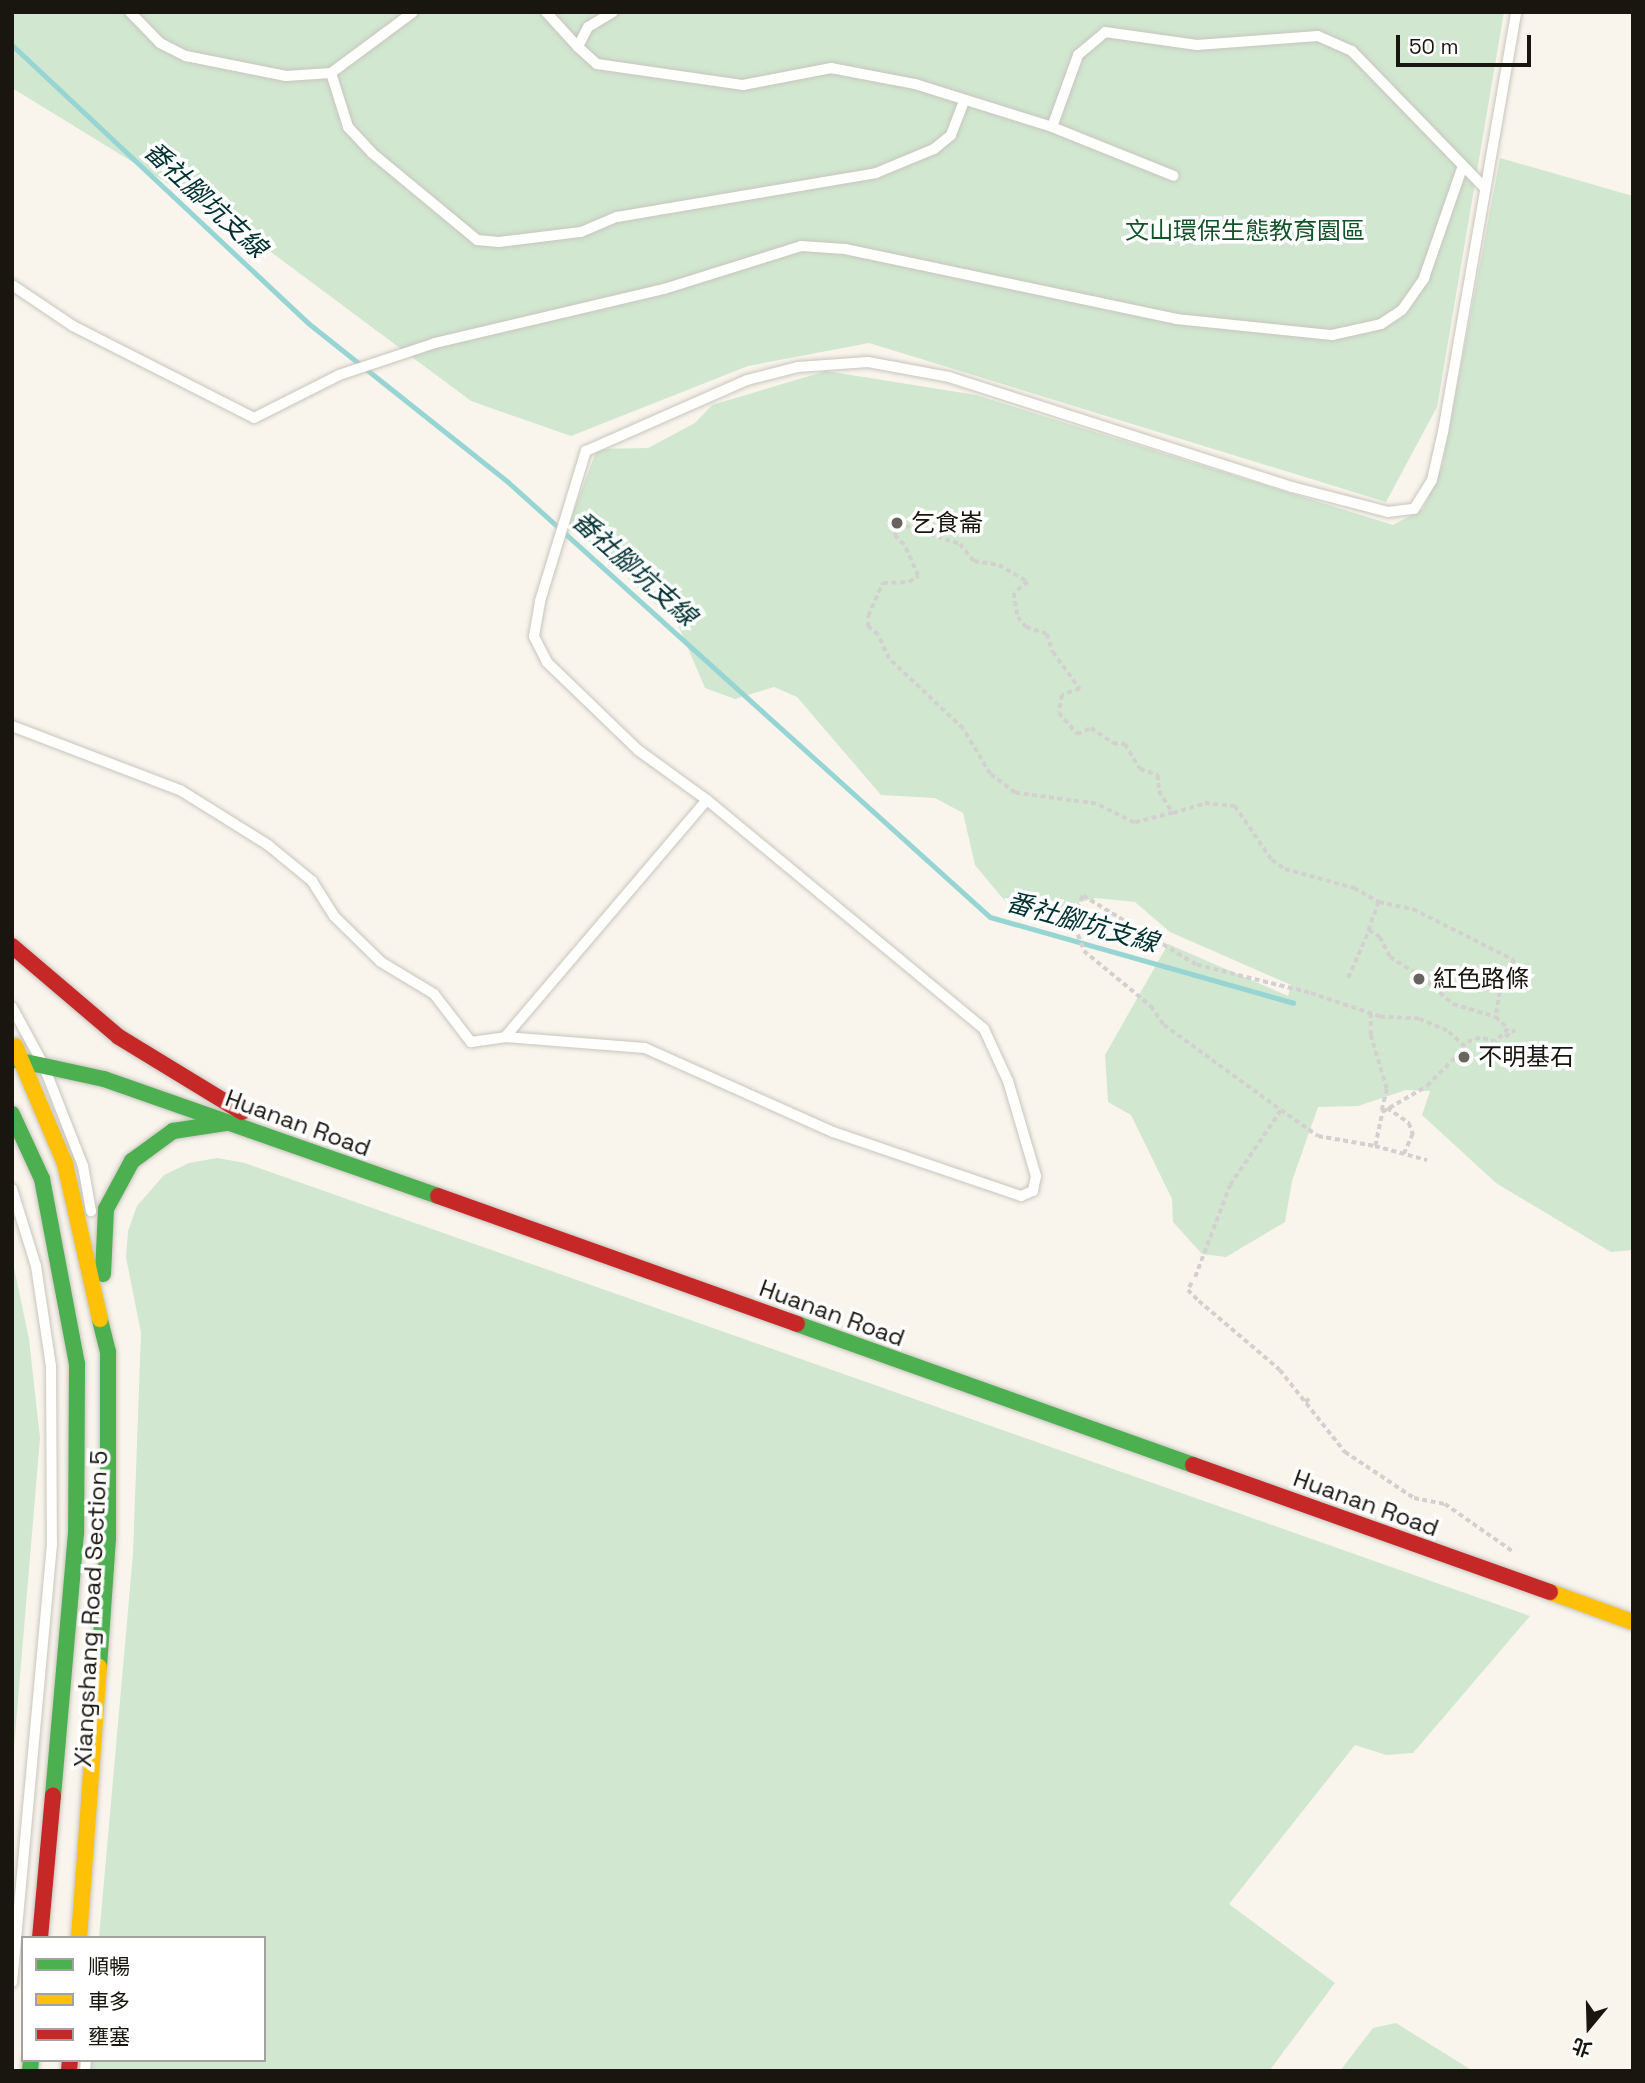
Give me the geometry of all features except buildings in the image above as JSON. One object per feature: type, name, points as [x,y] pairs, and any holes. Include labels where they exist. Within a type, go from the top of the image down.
[{"type":"street","points":[[12,946],[119,1037],[230,1106],[330,1158]]},
{"type":"street","name":"Xiangshang Road Section 5","points":[[12,1041],[65,1164],[108,1352],[108,1537],[79,1936]]},
{"type":"street","name":"Huanan Road","points":[[18,1060],[104,1079],[229,1122],[1633,1622]]},
{"type":"street","name":"Xiangshang Road Section 5","points":[[12,1114],[42,1179],[77,1364],[76,1533],[40,1936]]},
{"type":"street","points":[[103,1274],[106,1209],[132,1161],[173,1131],[229,1122]]},
{"type":"lane","points":[[130,12],[160,43],[186,56],[286,76],[331,73],[413,12]]},
{"type":"lane","points":[[546,12],[597,64],[743,85],[831,68],[915,84],[1052,127],[1174,176]]},
{"type":"lane","points":[[578,47],[588,27],[613,12]]},
{"type":"lane","points":[[12,726],[180,790],[268,845],[312,881],[334,916],[382,962],[435,993],[471,1042],[505,1037],[645,1048],[834,1132],[1021,1196],[1033,1191],[1036,1176],[1015,1105],[984,1029],[707,800],[638,750],[547,662],[534,636],[540,601],[586,452],[747,380],[798,367],[868,362],[948,377],[1292,488],[1388,512],[1414,509],[1432,480],[1443,432],[1483,186],[1516,12]]},
{"type":"lane","points":[[1052,127],[1078,55],[1105,32],[1197,45],[1318,36],[1352,51],[1483,186]]},
{"type":"lane","points":[[331,73],[348,128],[372,153],[477,240],[499,242],[581,232],[617,217],[876,173],[934,149],[951,135],[964,101]]},
{"type":"lane","points":[[12,285],[73,326],[254,418],[339,375],[435,343],[664,289],[801,246],[845,249],[1176,319],[1332,335],[1381,324],[1402,310],[1424,278],[1462,167]]},
{"type":"lane","points":[[505,1037],[707,800]]},
{"type":"lane","name":"Xiangshang Road Section 5","points":[[12,1007],[43,1064],[83,1166],[117,1355],[122,1419]]},
{"type":"lane","name":"Xiangshang Road Section 5","points":[[12,1189],[36,1266],[51,1366],[52,1544],[12,1982]]},
{"type":"lane","name":"Xiangshang Road Section 5","points":[[109,1718],[110,1705]]},
{"type":"lane","name":"Xiangshang Road Section 5","points":[[104,1787],[105,1773]]},
{"type":"lane","points":[[98,1869],[101,1828]]},
{"type":"lane","points":[[93,1936],[96,1897]]},
{"type":"path","points":[[1173,813],[1159,791],[1158,775],[1140,769],[1125,744],[1113,743],[1091,728],[1077,734],[1059,713],[1062,695],[1080,688],[1053,652],[1047,634],[1026,626],[1018,617],[1014,593],[1028,582],[999,565],[974,561],[960,544],[897,523],[895,536],[904,545],[918,576],[909,582],[883,583],[868,616],[868,627],[878,635],[889,659],[963,729],[990,774],[1015,793],[1096,804],[1134,823],[1173,813],[1205,803],[1235,806],[1272,860],[1285,869],[1354,888],[1379,902],[1413,909],[1514,960],[1500,992],[1496,1017]]},
{"type":"path","points":[[1382,1112],[1427,1086],[1465,1047],[1447,1031],[1419,1019],[1371,1013],[1196,965],[1083,897],[1072,919],[1084,951],[1151,1006],[1164,1025],[1318,1136],[1375,1146],[1427,1160]]},
{"type":"path","points":[[1348,978],[1379,902]]},
{"type":"path","points":[[1369,930],[1380,937],[1390,957],[1421,976],[1453,1004],[1496,1017],[1508,1029],[1503,1038]]},
{"type":"path","points":[[1371,1013],[1371,1035],[1387,1089],[1375,1146]]},
{"type":"path","points":[[1468,1042],[1503,1038],[1515,1031]]},
{"type":"path","points":[[1387,1108],[1409,1123],[1413,1134],[1404,1154]]},
{"type":"path","points":[[1195,1277],[1230,1185],[1281,1110]]},
{"type":"path","points":[[1192,1283],[1188,1290],[1255,1345],[1345,1452],[1414,1498]]},
{"type":"path","points":[[1303,1401],[1310,1398]]},
{"type":"green space","name":"文山環保生態教育園區","points":[[12,12],[1504,12],[1437,407],[1386,502],[869,343],[748,366],[571,436],[471,401],[232,223],[12,88]]},
{"type":"green space","points":[[1500,158],[1633,196],[1633,1250],[1611,1252],[1496,1183],[1422,1115],[1430,1091],[1406,1090],[1358,1106],[1318,1107],[1292,1181],[1285,1222],[1226,1257],[1202,1254],[1173,1222],[1172,1199],[1131,1115],[1108,1102],[1105,1055],[1168,944],[1288,996],[1291,985],[1170,932],[1135,902],[1096,898],[1019,918],[975,865],[963,813],[935,798],[881,795],[797,697],[774,687],[735,699],[705,688],[678,625],[569,523],[597,449],[648,448],[695,423],[712,405],[826,371],[976,395],[1393,525],[1423,509],[1442,466]]},
{"type":"green space","points":[[217,1158],[245,1163],[1530,1616],[1413,1753],[1386,1755],[1355,1745],[1229,1904],[1335,1983],[1269,2071],[87,2071],[88,2062],[266,2062],[266,1936],[99,1936],[133,1554],[141,1333],[126,1257],[128,1231],[137,1206],[164,1175],[189,1163]]},
{"type":"green space","points":[[12,1258],[29,1339],[40,1438],[12,1771]]},
{"type":"green space","points":[[1396,2023],[1473,2071],[1340,2071],[1373,2028]]},
{"type":"waterway","name":"番社腳坑支線","points":[[12,45],[308,323],[508,482],[990,917],[1293,1003]]},
{"type":"traffic: fast","points":[[12,1059],[104,1079],[438,1196]]},
{"type":"traffic: fast","points":[[12,1114],[42,1179],[77,1364],[76,1533],[53,1796]]},
{"type":"traffic: fast","points":[[103,1274],[106,1209],[132,1161],[173,1131],[225,1123]]},
{"type":"traffic: fast","points":[[99,1667],[108,1537],[108,1352],[100,1319]]},
{"type":"traffic: fast","points":[[797,1324],[1193,1465]]},
{"type":"traffic: fast","points":[[30,2071],[31,2062]]},
{"type":"traffic: slow","points":[[15,1046],[65,1164],[100,1319]]},
{"type":"traffic: slow","points":[[1550,1592],[1633,1622]]},
{"type":"traffic: slow","points":[[79,1936],[99,1667]]},
{"type":"traffic: jam","points":[[12,946],[119,1037],[242,1112]]},
{"type":"traffic: jam","points":[[438,1196],[797,1324]]},
{"type":"traffic: jam","points":[[1193,1465],[1550,1592]]},
{"type":"traffic: jam","points":[[40,1936],[53,1796]]},
{"type":"traffic: jam","points":[[69,2071],[70,2062]]},
{"type":"place","name":"乞食崙","points":[[897,523]]},
{"type":"place","name":"紅色路條","points":[[1419,979]]},
{"type":"place","name":"不明基石","points":[[1464,1057]]}]
